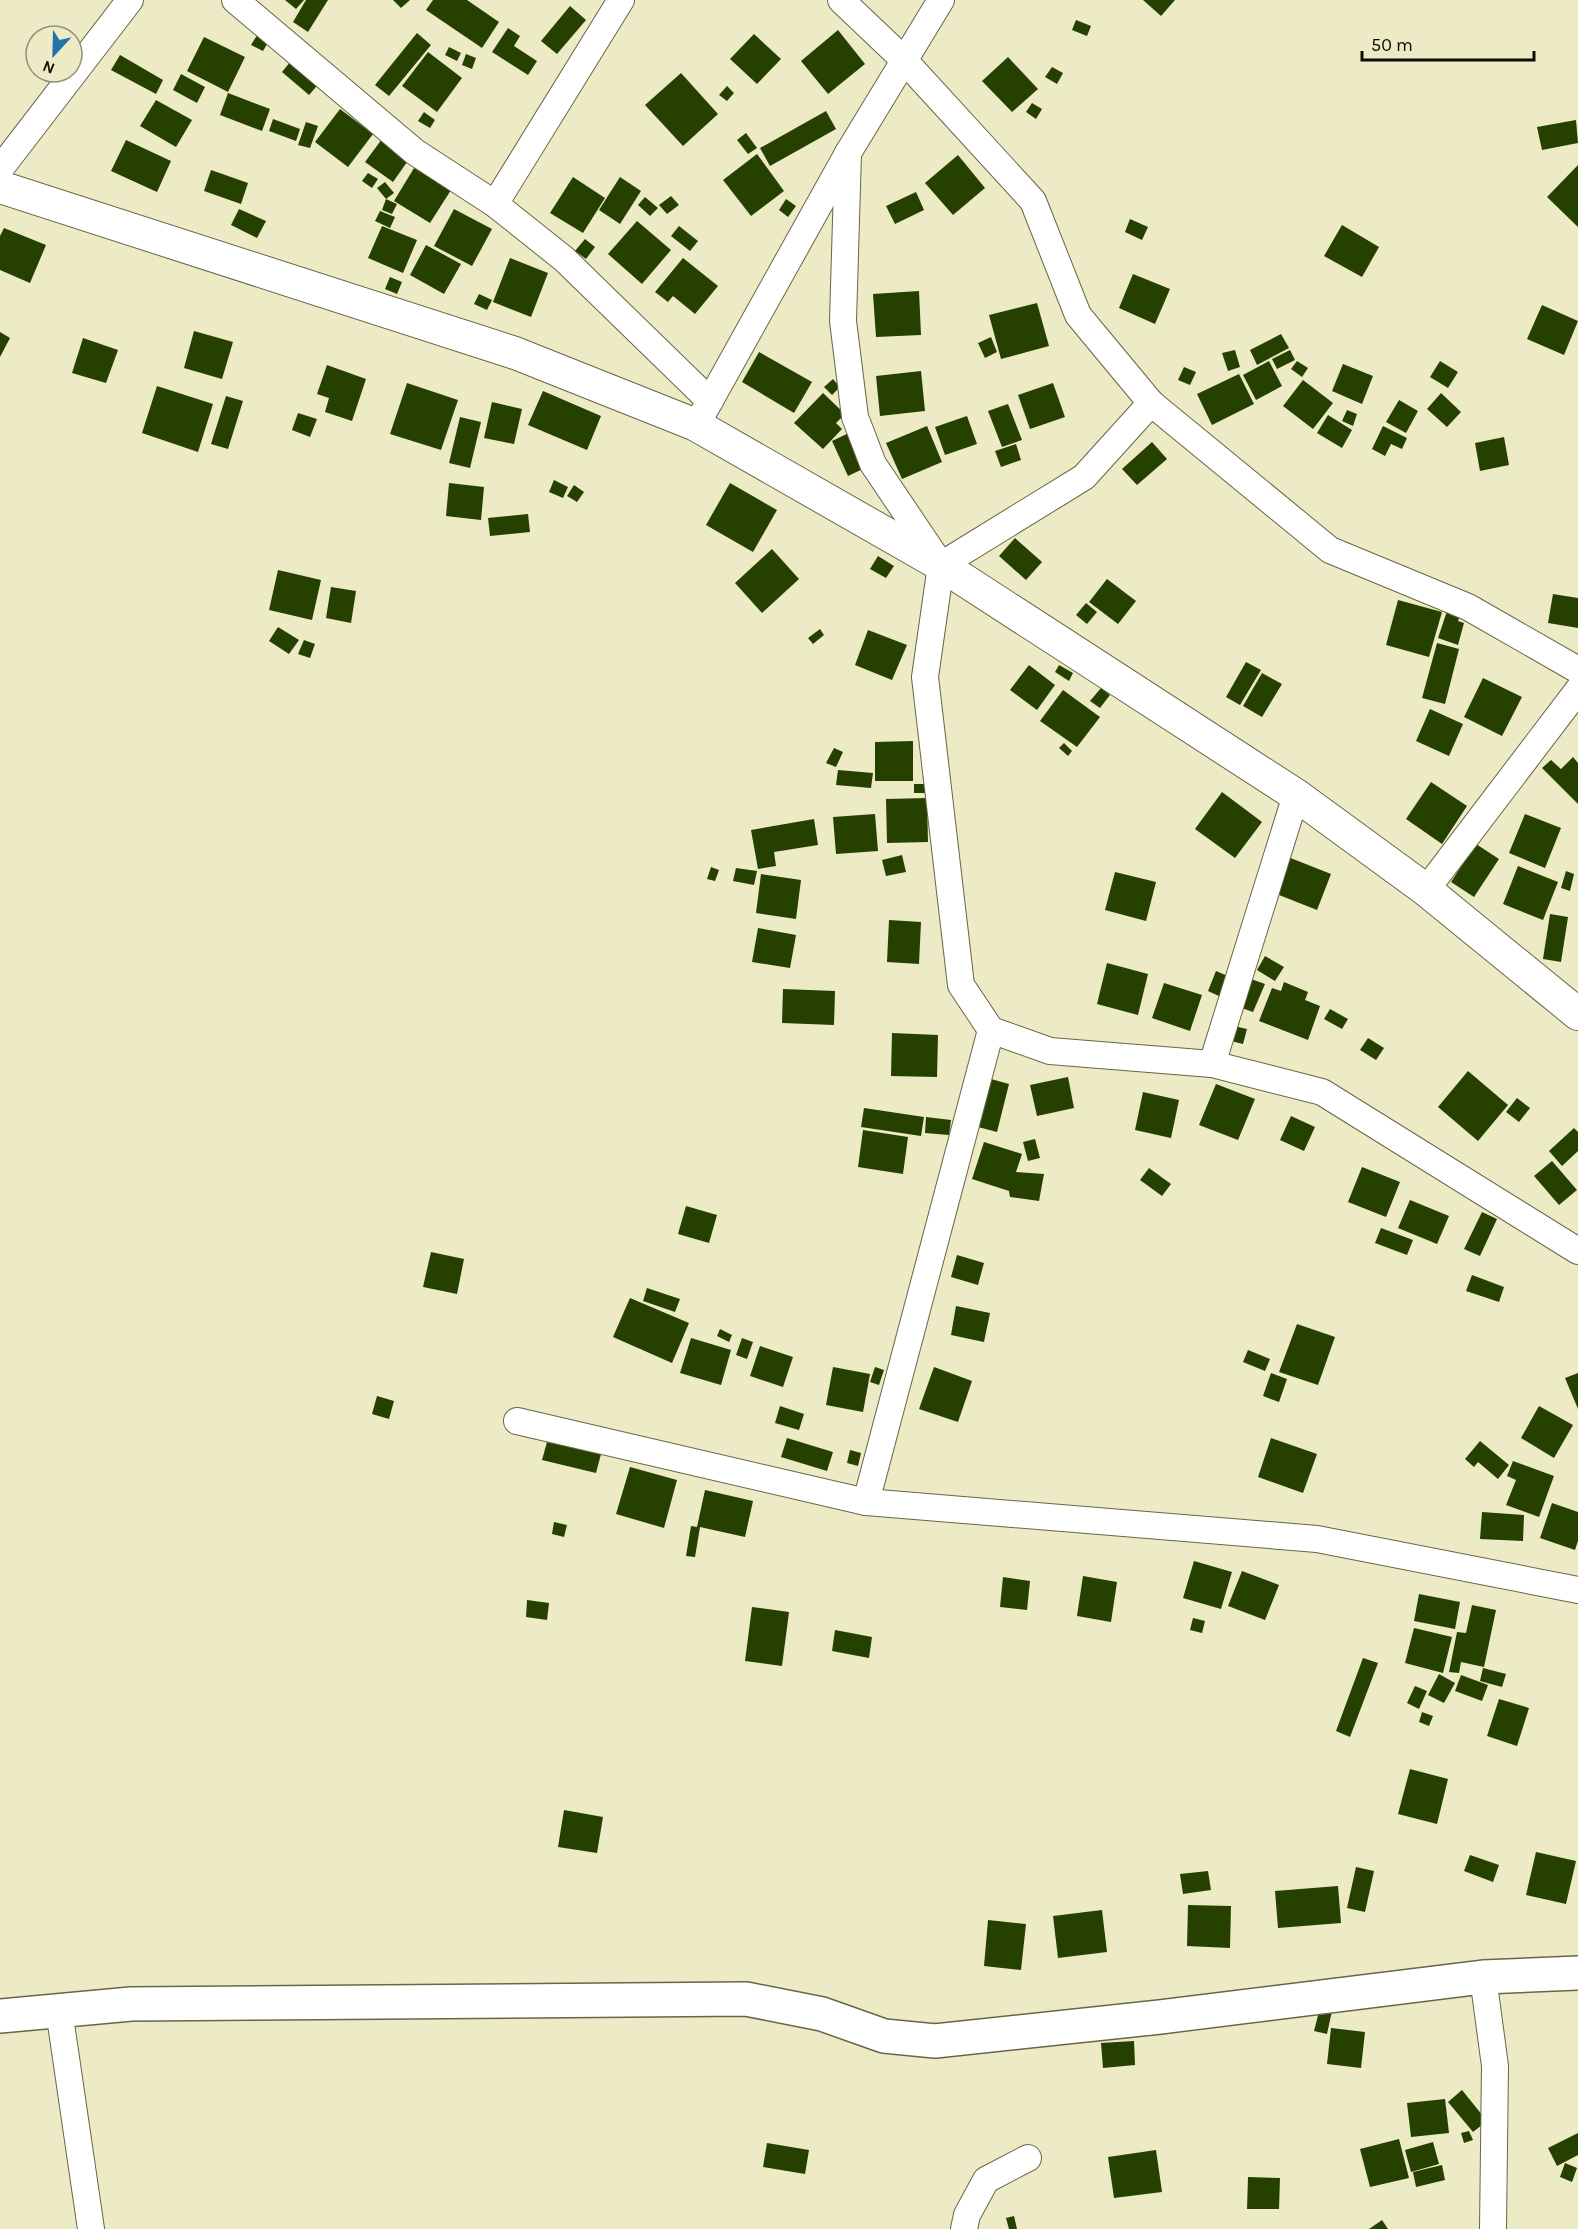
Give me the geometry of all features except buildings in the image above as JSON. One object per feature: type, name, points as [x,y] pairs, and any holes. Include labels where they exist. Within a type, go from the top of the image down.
[{"type":"main road","points":[[0,2016],[131,2004],[746,1999],[822,2014],[884,2036],[935,2041],[1114,2022],[1483,1977],[1578,1972]]},
{"type":"street","points":[[0,169],[130,0]]},
{"type":"street","points":[[235,0],[415,152],[495,204],[564,259],[703,413]]},
{"type":"street","points":[[495,204],[621,0]]},
{"type":"street","points":[[841,0],[903,59],[1033,201],[1078,315],[1151,403],[1330,550],[1468,607],[1578,670]]},
{"type":"street","points":[[703,413],[848,153],[903,59],[941,0]]},
{"type":"street","points":[[848,153],[843,321],[855,417],[873,464],[941,565],[925,677],[961,985],[992,1030],[1050,1051],[1212,1064],[1322,1092],[1578,1251]]},
{"type":"street","points":[[0,187],[703,413],[1296,795],[1426,890],[1578,1014]]},
{"type":"street","points":[[941,565],[1084,477],[1151,403]]},
{"type":"street","points":[[1426,890],[1578,690]]},
{"type":"street","points":[[1212,1064],[1296,795]]},
{"type":"street","points":[[866,1502],[992,1030]]},
{"type":"street","points":[[517,1421],[866,1502],[1317,1539],[1578,1590]]},
{"type":"street","points":[[1483,1977],[1495,2066],[1494,2229]]},
{"type":"street","points":[[59,2010],[91,2229]]},
{"type":"street","points":[[964,2229],[967,2215],[986,2180],[1028,2158]]}]
